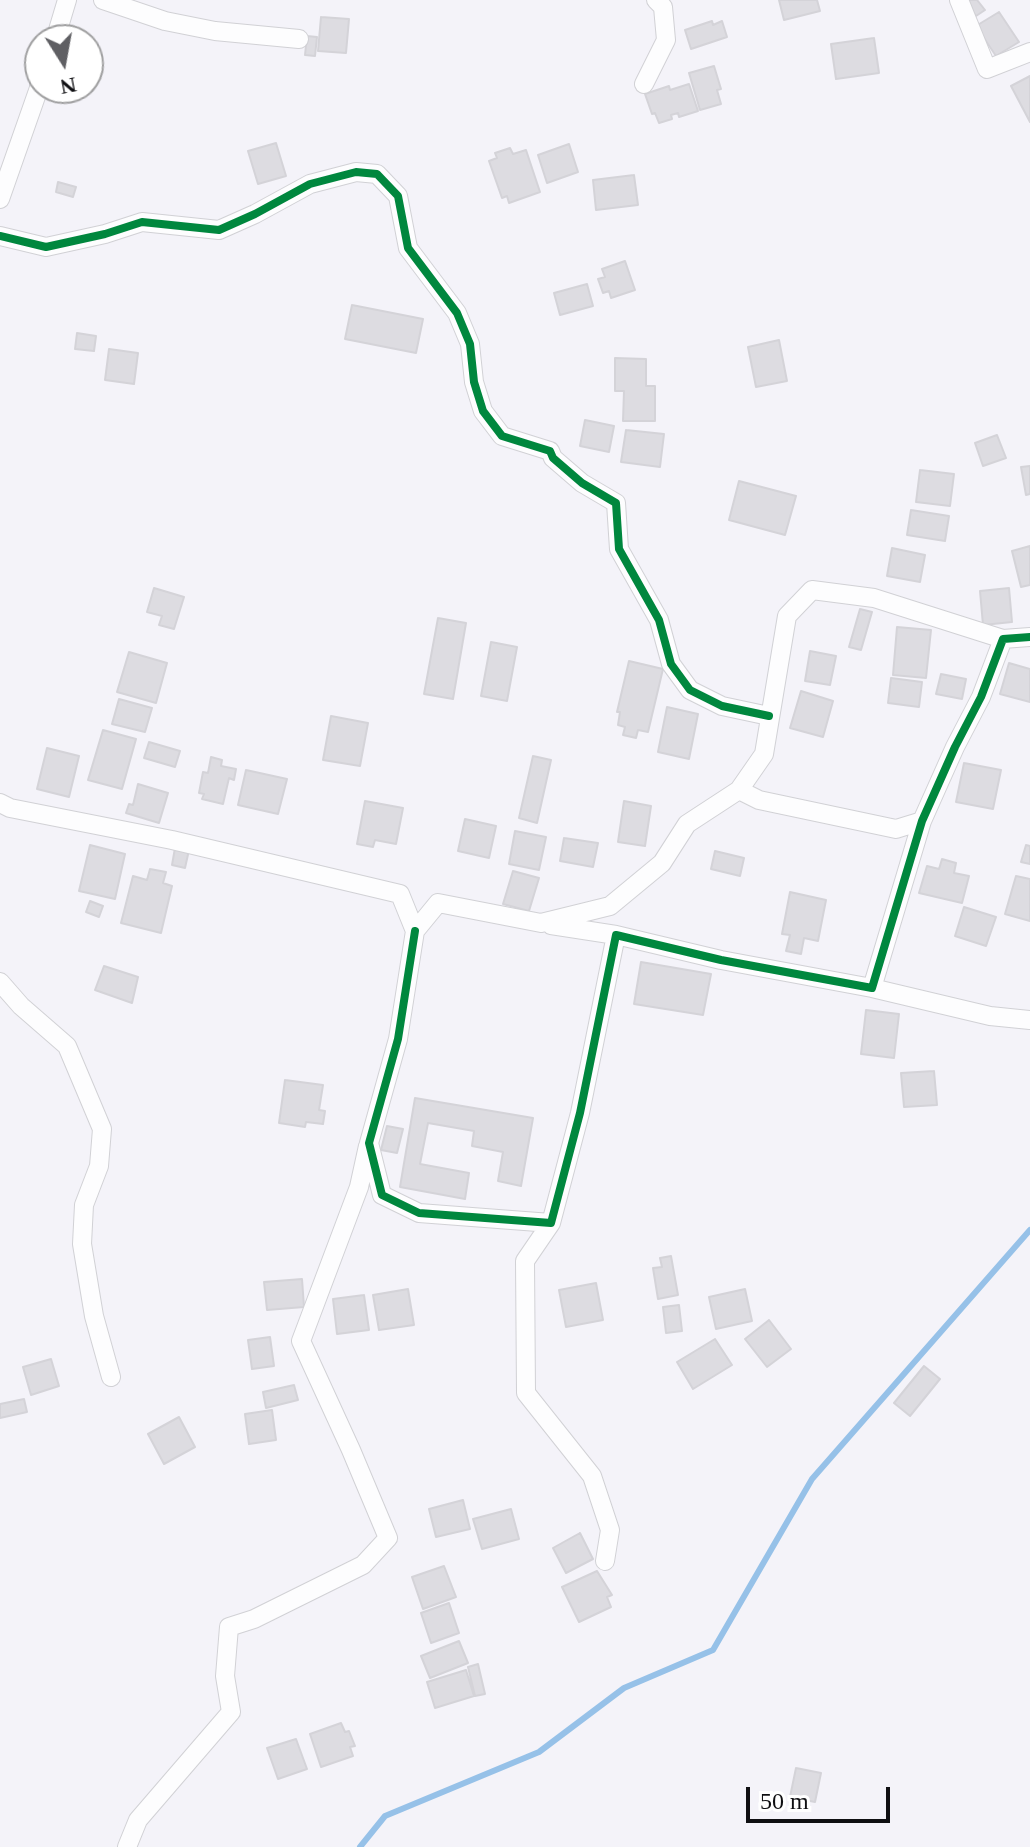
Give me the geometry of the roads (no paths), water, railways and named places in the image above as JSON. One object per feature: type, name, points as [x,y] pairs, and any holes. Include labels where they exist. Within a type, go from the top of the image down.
[{"type":"street","points":[[60,24],[67,0]]},
{"type":"street","points":[[103,0],[165,21],[215,31],[299,39]]},
{"type":"street","points":[[644,84],[666,40],[663,7],[656,0]]},
{"type":"street","points":[[959,0],[987,69],[1030,52]]},
{"type":"street","points":[[0,199],[33,104]]},
{"type":"street","points":[[0,236],[46,247],[142,222],[219,230],[310,184],[356,172],[377,174],[398,196],[408,248],[457,313],[470,344],[474,382],[483,411],[502,436],[550,451],[553,458],[582,483],[616,503],[619,549],[659,620],[671,664],[690,690],[722,706],[769,716]]},
{"type":"street","points":[[541,923],[610,906],[662,863],[687,824],[739,790],[764,754],[787,616],[812,590],[874,598],[1003,639],[1030,637]]},
{"type":"street","points":[[872,988],[922,821],[981,697],[1003,639]]},
{"type":"street","points":[[739,790],[759,800],[896,829],[922,821]]},
{"type":"street","points":[[0,803],[10,808],[172,840],[400,894],[415,931]]},
{"type":"street","points":[[127,1847],[138,1820],[231,1712],[225,1676],[229,1627],[254,1619],[363,1565],[388,1538],[301,1341],[359,1187],[398,1039],[415,931],[438,903],[616,935],[990,1016],[1030,1020]]},
{"type":"street","points":[[605,1561],[610,1530],[592,1476],[526,1393],[525,1261],[551,1223],[580,1113],[616,935]]},
{"type":"street","points":[[0,982],[21,1006],[67,1046],[102,1129],[99,1166],[84,1205],[82,1244],[94,1316],[111,1377]]},
{"type":"street","points":[[369,1143],[382,1195],[419,1213],[551,1223]]},
{"type":"waterway","points":[[360,1847],[385,1816],[539,1752],[624,1688],[713,1650],[812,1479],[1030,1230]]}]
